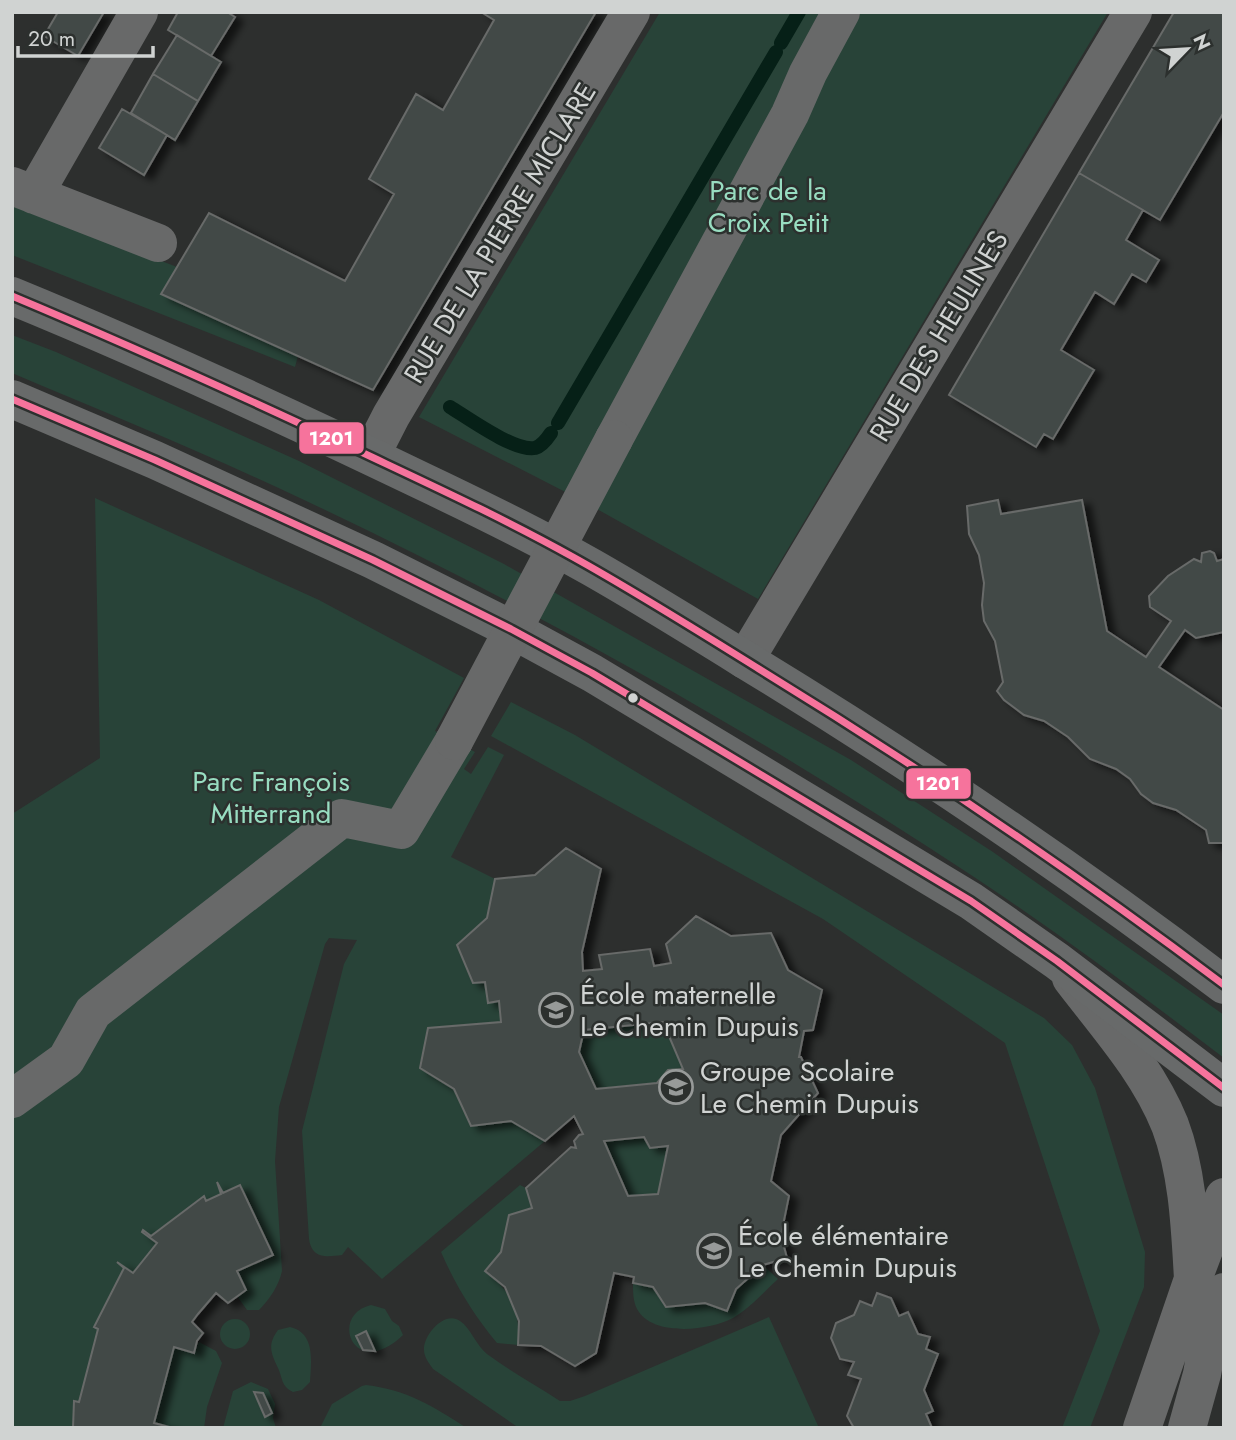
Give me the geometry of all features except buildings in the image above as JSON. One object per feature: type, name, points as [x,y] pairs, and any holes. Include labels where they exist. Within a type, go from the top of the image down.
[{"type":"main road","points":[[12,296],[371,455],[592,567],[809,697],[1098,890],[1224,985]]},
{"type":"main road","points":[[12,399],[282,517],[511,629],[592,673],[971,901],[1058,961],[1224,1088]]},
{"type":"street","points":[[139,12],[23,190],[158,243]]},
{"type":"street","name":"RUE DE LA PIERRE MICLARE","points":[[371,455],[391,416],[631,12]]},
{"type":"street","points":[[12,1100],[66,1060],[93,1012],[342,818],[401,830],[454,741],[790,114],[808,73],[841,12]]},
{"type":"street","name":"RUE DES HEULINES","points":[[746,660],[1133,12]]},
{"type":"street","points":[[1058,961],[1147,1079],[1167,1120],[1208,1285],[1210,1330],[1202,1374],[1187,1428]]},
{"type":"street","points":[[1142,1428],[1208,1285],[1224,1197]]},
{"type":"street","points":[[1202,1374],[1224,1337]]},
{"type":"green space","name":"Parc de la Croix Petit","points":[[660,12],[1108,12],[758,599],[579,499],[419,417]]},
{"type":"green space","points":[[12,203],[177,267],[162,294],[298,356],[295,367],[12,255]]},
{"type":"green space","points":[[12,335],[56,352],[299,461],[504,564],[851,760],[993,852],[1224,1015],[1224,1058],[1098,963],[1001,895],[888,821],[725,722],[557,628],[387,540],[230,466],[12,373]]},
{"type":"green space","name":"Parc François Mitterrand","points":[[95,498],[319,600],[464,678],[435,731],[475,752],[464,769],[471,774],[488,747],[504,755],[451,857],[495,879],[487,918],[457,945],[473,982],[485,982],[488,1002],[499,1001],[501,1022],[429,1028],[420,1068],[454,1089],[471,1125],[511,1121],[545,1141],[382,1279],[348,1247],[342,1255],[336,1256],[321,1255],[313,1250],[309,1239],[302,1131],[344,964],[357,940],[329,938],[325,944],[279,1107],[275,1161],[282,1271],[274,1292],[259,1310],[247,1310],[237,1296],[246,1290],[237,1271],[272,1254],[240,1186],[223,1193],[219,1187],[221,1194],[206,1201],[204,1197],[157,1243],[133,1273],[122,1266],[124,1268],[94,1327],[98,1329],[79,1402],[74,1401],[73,1428],[12,1428],[12,814],[100,758]]},
{"type":"green space","points":[[511,702],[575,735],[1044,1018],[1072,1045],[1095,1088],[1145,1252],[1144,1287],[1090,1428],[1062,1428],[1100,1331],[1005,1043],[823,919],[491,736]]},
{"type":"green space","points":[[663,1022],[683,1069],[668,1071],[657,1083],[596,1089],[579,1052],[584,1030]]},
{"type":"green space","points":[[644,1137],[650,1148],[668,1146],[658,1194],[628,1196],[604,1141]]},
{"type":"green space","points":[[520,1185],[526,1188],[532,1208],[509,1215],[501,1252],[485,1271],[502,1287],[513,1303],[518,1322],[518,1345],[497,1343],[466,1299],[441,1252]]},
{"type":"green space","points":[[763,1265],[778,1279],[745,1310],[733,1318],[710,1326],[668,1328],[644,1318],[635,1303],[633,1283],[727,1311],[736,1289]]},
{"type":"green space","points":[[371,1305],[385,1309],[403,1335],[386,1348],[371,1352],[360,1349],[352,1341],[349,1331],[351,1321],[358,1311]]},
{"type":"green space","points":[[769,1317],[819,1428],[519,1428],[433,1369],[424,1353],[427,1338],[436,1326],[447,1319],[454,1319],[464,1324],[487,1354],[560,1401],[570,1401]]},
{"type":"green space","points":[[235,1319],[241,1320],[249,1328],[249,1340],[241,1348],[235,1349],[229,1348],[221,1340],[220,1334],[221,1328],[229,1320]]},
{"type":"green space","points":[[290,1327],[304,1335],[311,1357],[310,1382],[302,1390],[293,1392],[283,1382],[271,1349],[272,1340],[278,1330]]},
{"type":"green space","points":[[199,1342],[216,1351],[222,1363],[207,1407],[204,1428],[173,1428],[154,1423],[174,1347],[194,1353]]},
{"type":"green space","points":[[251,1382],[268,1389],[275,1404],[273,1418],[276,1428],[223,1428],[233,1391]]},
{"type":"green space","points":[[366,1385],[407,1395],[467,1428],[320,1428],[332,1404]]},
{"type":"waterway","points":[[781,43],[799,12]]},
{"type":"waterway","points":[[558,423],[776,52]]},
{"type":"waterway","points":[[450,407],[492,433],[526,448],[540,446],[551,433]]},
{"type":"transit line","name":"1201","points":[[12,296],[359,451],[494,515],[597,570],[937,782],[1111,902],[1224,985]]},
{"type":"transit line","name":"1201","points":[[12,399],[155,460],[373,560],[592,673],[971,901],[1057,961],[1224,1088]]},
{"type":"place","name":"École maternelle Le Chemin Dupuis","points":[[556,1010]]},
{"type":"place","name":"Groupe Scolaire Le Chemin Dupuis","points":[[676,1087]]},
{"type":"place","name":"École élémentaire Le Chemin Dupuis","points":[[714,1251]]}]
